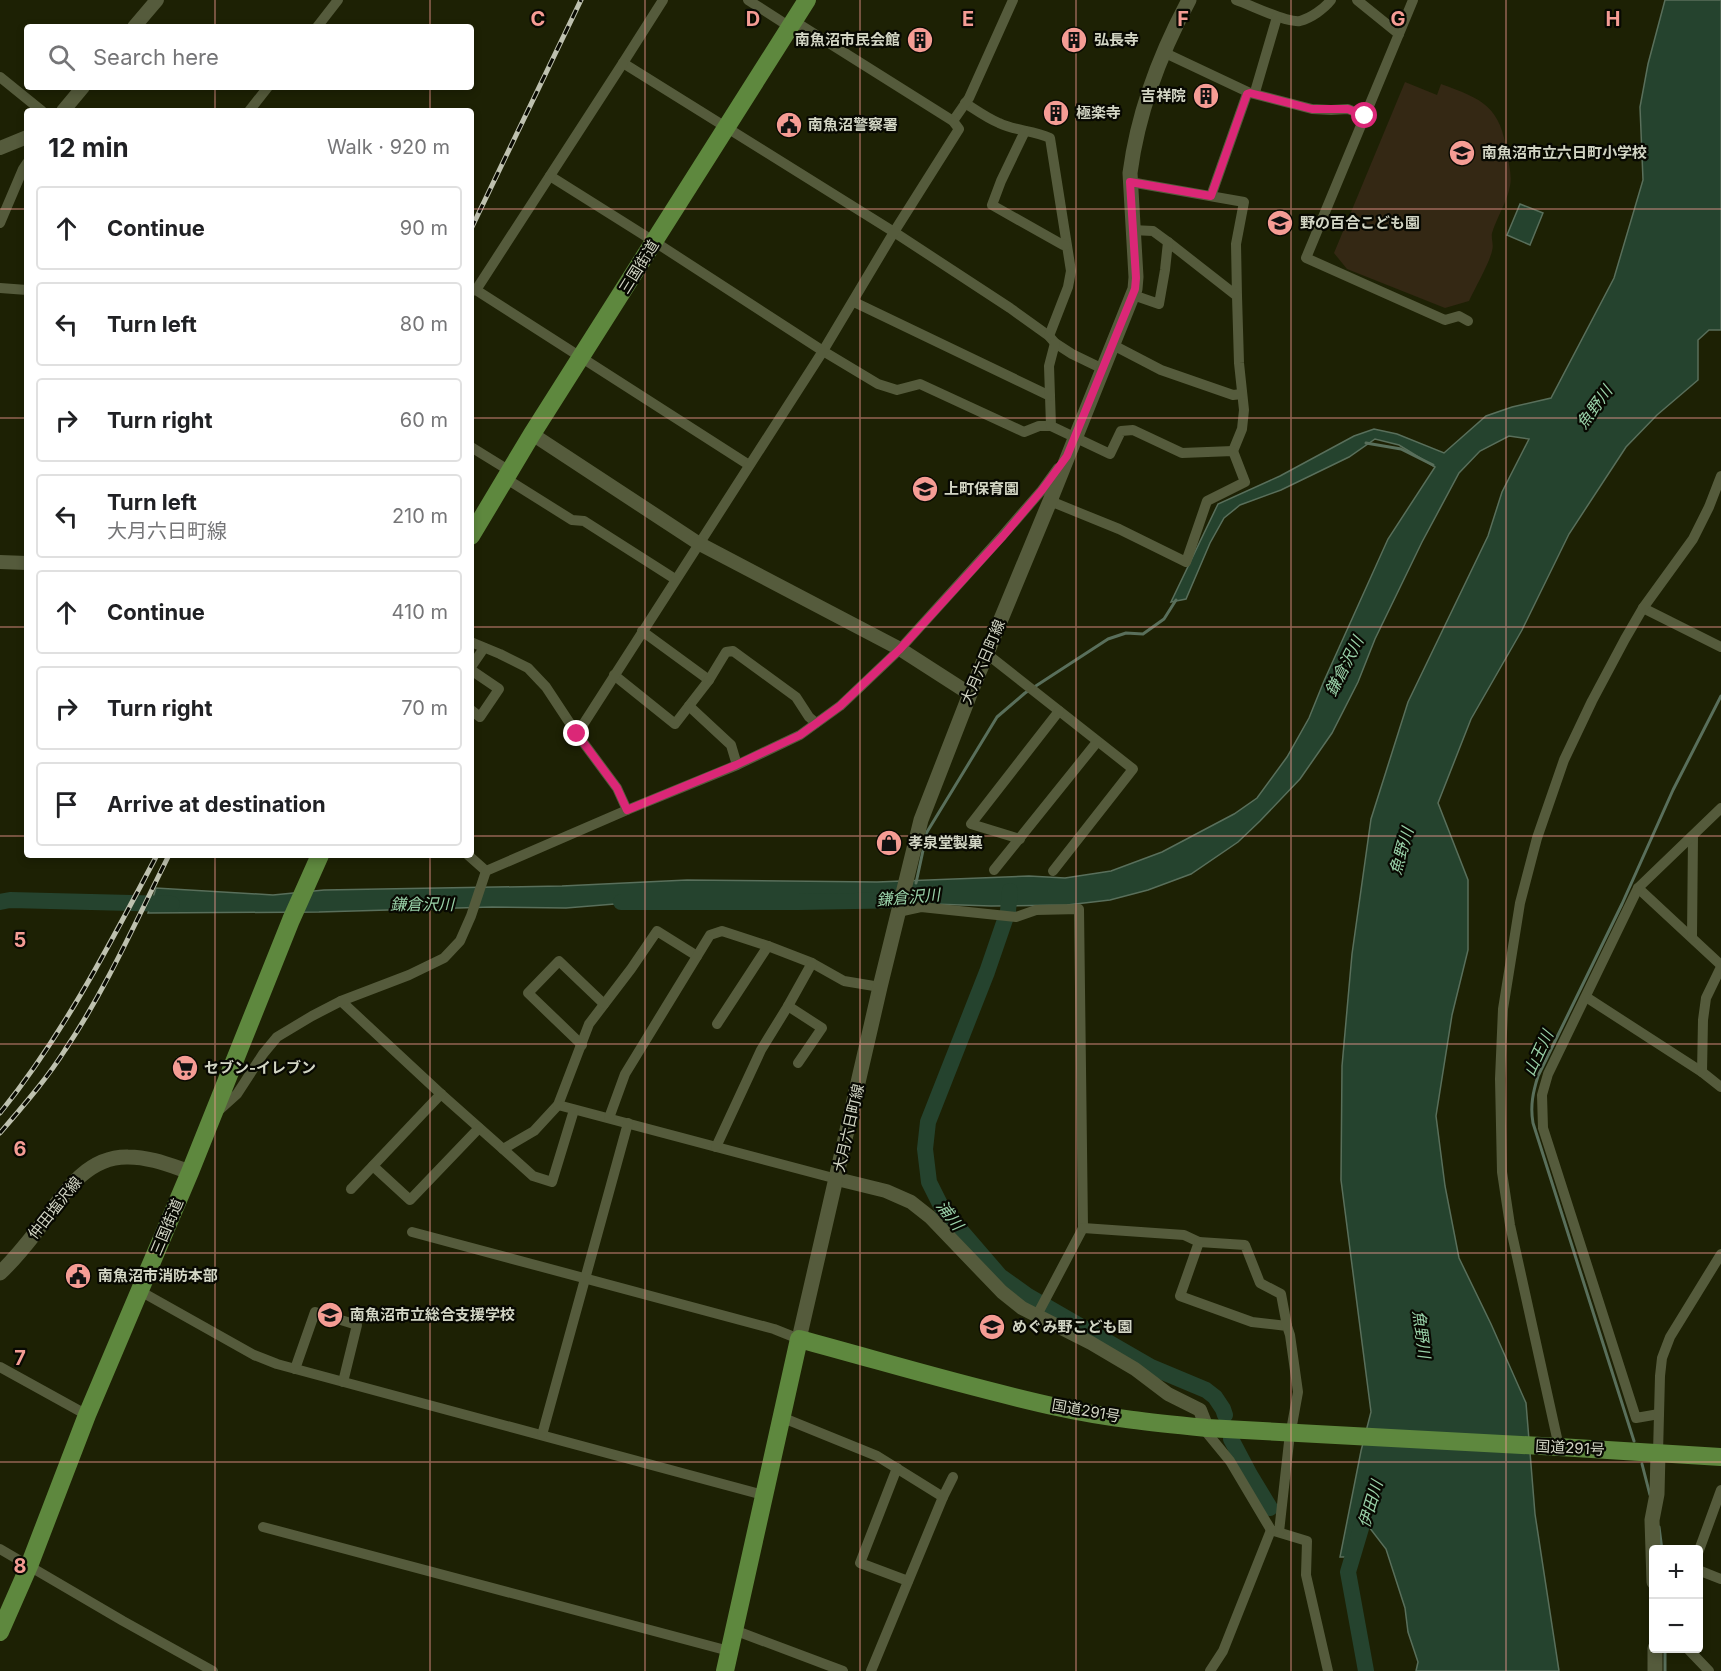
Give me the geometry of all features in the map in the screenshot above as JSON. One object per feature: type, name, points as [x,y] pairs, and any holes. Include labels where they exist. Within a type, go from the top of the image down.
[{"type":"highway","name":"三国街道","points":[[474,531],[532,434],[807,0]]},
{"type":"highway","name":"三国街道","points":[[0,1632],[29,1566],[87,1415],[319,858]]},
{"type":"highway","name":"国道291号","points":[[799,1339],[1059,1407],[1153,1423],[1721,1457]]},
{"type":"highway","points":[[725,1671],[799,1339]]},
{"type":"main road","name":"大月六日町線","points":[[799,1339],[921,820],[1132,295],[1136,278],[1130,182],[1132,157],[1149,87],[1163,52],[1189,0]]},
{"type":"main road","name":"仲田塩沢線","points":[[0,1273],[35,1233],[71,1185],[95,1164],[117,1158],[139,1157],[190,1172]]},
{"type":"main road","points":[[1652,1545],[1652,1520],[1657,1494],[1658,1453]]},
{"type":"main road","points":[[1655,1653],[1655,1671]]},
{"type":"street","points":[[137,24],[157,0]]},
{"type":"street","points":[[319,24],[339,0]]},
{"type":"street","points":[[663,0],[474,290],[749,465]]},
{"type":"street","points":[[577,734],[854,302],[894,232],[959,129],[953,121],[748,0]]},
{"type":"street","points":[[953,121],[965,103],[1013,0]]},
{"type":"street","points":[[1236,0],[1277,17],[1299,21],[1323,9],[1331,0]]},
{"type":"street","points":[[1357,0],[1399,34]]},
{"type":"street","points":[[1413,0],[1306,258],[1445,320],[1459,316],[1468,321]]},
{"type":"street","points":[[1211,196],[1247,94],[1255,92],[1277,17]]},
{"type":"street","points":[[1163,52],[1250,93],[1312,109],[1348,109],[1365,116]]},
{"type":"street","points":[[623,63],[894,232],[1010,308],[1072,354],[1103,369]]},
{"type":"street","points":[[0,77],[38,108]]},
{"type":"street","points":[[66,108],[80,90]]},
{"type":"street","points":[[251,108],[266,90]]},
{"type":"street","points":[[965,103],[999,124],[1050,138],[1071,271],[1052,340],[1048,366],[1051,426]]},
{"type":"street","points":[[1025,131],[992,205],[1063,245],[1066,244]]},
{"type":"street","points":[[0,148],[24,138]]},
{"type":"street","points":[[0,223],[24,168]]},
{"type":"street","points":[[550,176],[878,384],[897,390],[920,384],[1024,432],[1039,426],[1051,426],[1110,454],[1121,432],[1133,430],[1182,453],[1233,450]]},
{"type":"street","points":[[1050,501],[1119,529],[1186,562],[1207,501],[1245,482],[1233,450],[1242,429],[1244,410],[1239,363],[1236,244],[1244,202],[1130,182]]},
{"type":"street","points":[[1132,230],[1153,231],[1237,296]]},
{"type":"street","points":[[1132,295],[1159,304],[1168,242]]},
{"type":"street","points":[[0,288],[24,290]]},
{"type":"street","points":[[854,302],[1050,396]]},
{"type":"street","points":[[1113,345],[1161,370],[1233,395],[1242,394]]},
{"type":"street","points":[[532,434],[698,543],[900,649],[970,694]]},
{"type":"street","points":[[474,449],[572,520],[584,521],[675,579]]},
{"type":"street","points":[[212,1116],[237,1094],[277,1037],[341,1001],[409,975],[444,958],[460,941],[486,871],[736,765],[800,735],[840,706],[900,649],[1018,518],[1067,456]]},
{"type":"street","points":[[1556,1447],[1514,1247],[1502,1172],[1500,1079],[1503,1009],[1520,903],[1537,838],[1564,760],[1624,639],[1643,608],[1694,539],[1721,476]]},
{"type":"street","points":[[0,562],[24,563]]},
{"type":"street","points":[[1643,608],[1721,647]]},
{"type":"street","points":[[642,631],[709,680]]},
{"type":"street","points":[[474,643],[528,668],[546,687],[617,788],[627,810]]},
{"type":"street","points":[[474,664],[484,648]]},
{"type":"street","points":[[614,675],[675,724],[709,680],[726,652],[733,651],[796,697],[809,717],[816,723]]},
{"type":"street","points":[[987,654],[1133,769],[1053,871]]},
{"type":"street","points":[[474,671],[499,689],[480,717],[474,712]]},
{"type":"street","points":[[689,706],[731,745],[736,765]]},
{"type":"street","points":[[1020,839],[970,824],[1059,711]]},
{"type":"street","points":[[994,870],[1097,742]]},
{"type":"street","points":[[1659,1414],[1636,1418],[1543,1128],[1542,1095],[1548,1074],[1638,888],[1721,808]]},
{"type":"street","points":[[1692,936],[1693,836]]},
{"type":"street","points":[[471,858],[486,871]]},
{"type":"street","points":[[1638,888],[1692,936],[1721,966],[1706,998],[1703,1020],[1702,1072]]},
{"type":"street","points":[[898,912],[921,907],[1016,917],[1036,910],[1079,909],[1083,1228],[1036,1317]]},
{"type":"street","points":[[504,1149],[534,1131],[558,1106],[589,1024],[657,931],[697,956]]},
{"type":"street","points":[[609,1118],[625,1074],[710,935],[722,931],[812,963],[844,981],[880,987]]},
{"type":"street","points":[[717,1024],[768,946]]},
{"type":"street","points":[[582,1045],[528,993],[559,961],[604,1004]]},
{"type":"street","points":[[716,1147],[761,1050],[812,963]]},
{"type":"street","points":[[1586,997],[1702,1072],[1721,1088]]},
{"type":"street","points":[[341,1001],[533,1176],[552,1182],[574,1110]]},
{"type":"street","points":[[788,1006],[822,1028],[798,1063]]},
{"type":"street","points":[[351,1190],[441,1094]]},
{"type":"street","points":[[558,1106],[886,1191],[911,1202],[930,1217],[1002,1292],[1022,1308],[1091,1343],[1135,1369],[1168,1394],[1200,1410],[1207,1433],[1230,1461],[1275,1531],[1307,1541],[1306,1575],[1328,1671]]},
{"type":"street","points":[[542,1435],[628,1124]]},
{"type":"street","points":[[373,1166],[410,1200],[479,1128]]},
{"type":"street","points":[[1083,1228],[1184,1235],[1199,1242],[1245,1245],[1260,1283],[1281,1294],[1290,1335],[1298,1392],[1292,1425]]},
{"type":"street","points":[[412,1232],[774,1329],[799,1339]]},
{"type":"street","points":[[1199,1242],[1180,1296],[1252,1322],[1287,1326]]},
{"type":"street","points":[[1658,1453],[1662,1358],[1670,1337],[1721,1254]]},
{"type":"street","points":[[140,1291],[254,1355],[277,1364],[763,1495]]},
{"type":"street","points":[[296,1369],[315,1312],[357,1325],[344,1382]]},
{"type":"street","points":[[0,1367],[87,1415]]},
{"type":"street","points":[[781,1417],[877,1456],[943,1497]]},
{"type":"street","points":[[1210,1671],[1223,1650],[1275,1531],[1290,1442]]},
{"type":"street","points":[[897,1468],[860,1563],[908,1581]]},
{"type":"street","points":[[871,1671],[953,1477]]},
{"type":"street","points":[[1701,1545],[1721,1490]]},
{"type":"street","points":[[263,1527],[729,1652]]},
{"type":"street","points":[[0,1549],[123,1621],[195,1667],[213,1671]]},
{"type":"street","points":[[1703,1572],[1721,1579]]},
{"type":"street","points":[[734,1630],[843,1671]]},
{"type":"street","points":[[1692,1653],[1709,1671]]},
{"type":"shaded area","points":[[1405,82],[1437,95],[1441,84],[1479,100],[1488,107],[1500,125],[1509,166],[1510,186],[1492,233],[1493,249],[1485,269],[1469,301],[1445,308],[1347,269],[1334,253]]},
{"type":"water","name":"魚野川","points":[[1665,0],[1721,0],[1721,330],[1709,330],[1698,340],[1698,380],[1657,415],[1626,447],[1569,534],[1522,630],[1471,719],[1438,803],[1468,880],[1468,950],[1452,1015],[1436,1116],[1445,1186],[1459,1258],[1526,1403],[1535,1514],[1559,1671],[1416,1671],[1418,1662],[1408,1632],[1405,1608],[1386,1549],[1359,1514],[1346,1557],[1340,1557],[1371,1412],[1341,1180],[1342,1066],[1352,954],[1371,819],[1408,702],[1488,536],[1502,492],[1529,439],[1509,436],[1480,451],[1459,473],[1422,542],[1332,733],[1300,779],[1238,842],[1191,874],[1148,890],[1110,900],[1067,905],[932,904],[879,896],[688,898],[566,908],[492,907],[319,912],[148,913],[156,888],[273,895],[324,890],[562,886],[687,880],[877,882],[1029,876],[1065,878],[1111,871],[1162,852],[1234,814],[1257,798],[1287,757],[1309,718],[1388,539],[1435,467],[1399,445],[1375,439],[1349,457],[1281,490],[1240,505],[1224,518],[1210,543],[1186,599],[1171,602],[1218,504],[1280,476],[1354,436],[1374,429],[1397,434],[1444,453],[1486,416],[1551,398],[1614,278],[1643,180],[1640,107],[1648,64]]},
{"type":"water","points":[[1520,204],[1543,213],[1530,245],[1507,235]]},
{"type":"waterway","points":[[1366,443],[1401,449],[1433,465]]},
{"type":"waterway","points":[[916,883],[927,832],[997,717],[1025,693],[1108,639],[1126,633],[1143,634],[1164,619],[1176,600]]},
{"type":"waterway","name":"山王川","points":[[1634,1441],[1533,1123],[1532,1099],[1538,1076],[1622,904],[1673,790],[1721,696]]},
{"type":"waterway","name":"浦川","points":[[1010,891],[1008,911],[987,972],[928,1122],[925,1149],[929,1182],[943,1210],[1000,1276],[1028,1296],[1151,1367],[1206,1390],[1215,1397],[1225,1415]]},
{"type":"waterway","name":"鎌倉沢川","points":[[621,902],[912,900],[934,896]]},
{"type":"waterway","name":"鎌倉沢川","points":[[0,902],[10,900],[172,904]]},
{"type":"waterway","name":"浦川","points":[[1231,1439],[1270,1508]]},
{"type":"waterway","name":"山王川","points":[[1642,1464],[1650,1495]]},
{"type":"waterway","name":"伊田川","points":[[1366,1671],[1348,1572],[1370,1498]]},
{"type":"waterway","name":"山王川","points":[[1659,1527],[1661,1545]]},
{"type":"waterway","name":"山王川","points":[[1665,1653],[1665,1671]]},
{"type":"railway","points":[[474,223],[581,0]]},
{"type":"railway","points":[[0,1113],[65,1021],[155,858]]},
{"type":"railway","points":[[0,1133],[50,1072],[80,1027],[120,954],[168,858]]},
{"type":"place","name":"南魚沼市民会館","points":[[920,40]]},
{"type":"place","name":"弘長寺","points":[[1074,40]]},
{"type":"place","name":"吉祥院","points":[[1206,96]]},
{"type":"place","name":"極楽寺","points":[[1056,113]]},
{"type":"place","name":"南魚沼警察署","points":[[789,125]]},
{"type":"place","name":"南魚沼市立六日町小学校","points":[[1462,153]]},
{"type":"place","name":"野の百合こども園","points":[[1280,223]]},
{"type":"place","name":"上町保育園","points":[[925,489]]},
{"type":"place","name":"孝泉堂製菓","points":[[889,843]]},
{"type":"place","name":"セブン-イレブン","points":[[185,1068]]},
{"type":"place","name":"南魚沼市消防本部","points":[[78,1276]]},
{"type":"place","name":"南魚沼市立総合支援学校","points":[[330,1315]]},
{"type":"place","name":"めぐみ野こども園","points":[[992,1327]]},
{"type":"route","points":[[577,734],[617,788],[627,810],[736,765],[800,735],[840,706],[900,649],[1003,536],[1067,456],[1135,289],[1130,182],[1211,196],[1247,94],[1250,93],[1312,109],[1348,109],[1365,116]]}]
